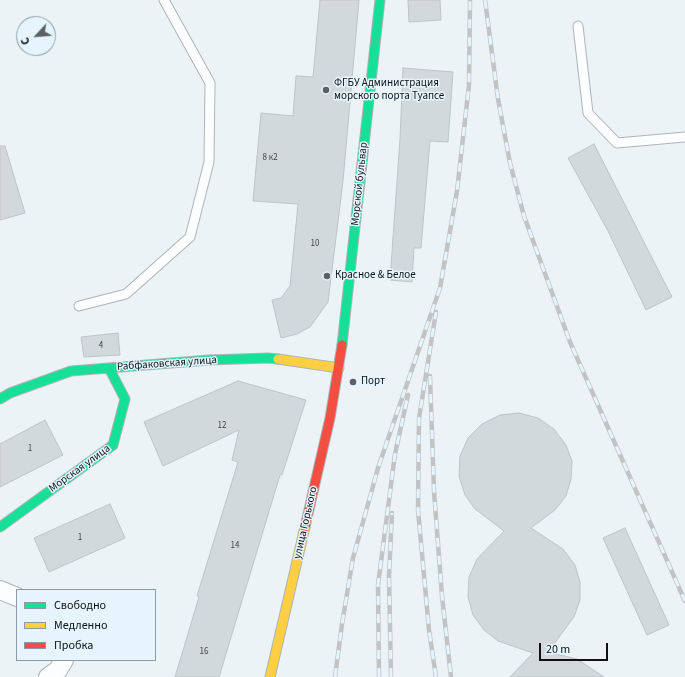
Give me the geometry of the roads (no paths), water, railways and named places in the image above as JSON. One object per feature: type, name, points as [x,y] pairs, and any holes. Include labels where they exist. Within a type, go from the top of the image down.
[{"type":"street","name":"Морской бульвар","points":[[339,368],[380,0]]},
{"type":"street","name":"Рабфаковская улица","points":[[0,399],[10,393],[71,371],[268,358],[339,368]]},
{"type":"street","name":"Морская улица","points":[[0,527],[114,445],[125,399],[109,368]]},
{"type":"street","name":"улица Горького","points":[[270,677],[330,418],[339,368]]},
{"type":"street","points":[[0,590],[16,597]]},
{"type":"street","points":[[48,677],[58,670],[63,661]]},
{"type":"lane","points":[[79,306],[126,294],[190,237],[209,162],[210,83],[164,0]]},
{"type":"lane","points":[[578,26],[588,113],[617,143],[685,137]]},
{"type":"railway","points":[[335,677],[353,558],[378,468],[440,288],[457,191],[469,85],[470,0]]},
{"type":"railway","points":[[485,0],[498,99],[510,163],[524,216],[570,342],[685,601]]},
{"type":"railway","points":[[436,312],[419,418],[418,510],[429,630],[436,677]]},
{"type":"railway","points":[[430,376],[434,491],[442,596],[451,677]]},
{"type":"railway","points":[[379,677],[378,585],[395,454],[408,395]]},
{"type":"railway","points":[[391,677],[389,576],[392,513]]},
{"type":"place","name":"ФГБУ Администрация морского порта Туапсе","points":[[326,90]]},
{"type":"place","name":"Красное & Белое","points":[[327,276]]},
{"type":"place","name":"Порт","points":[[353,382]]}]
